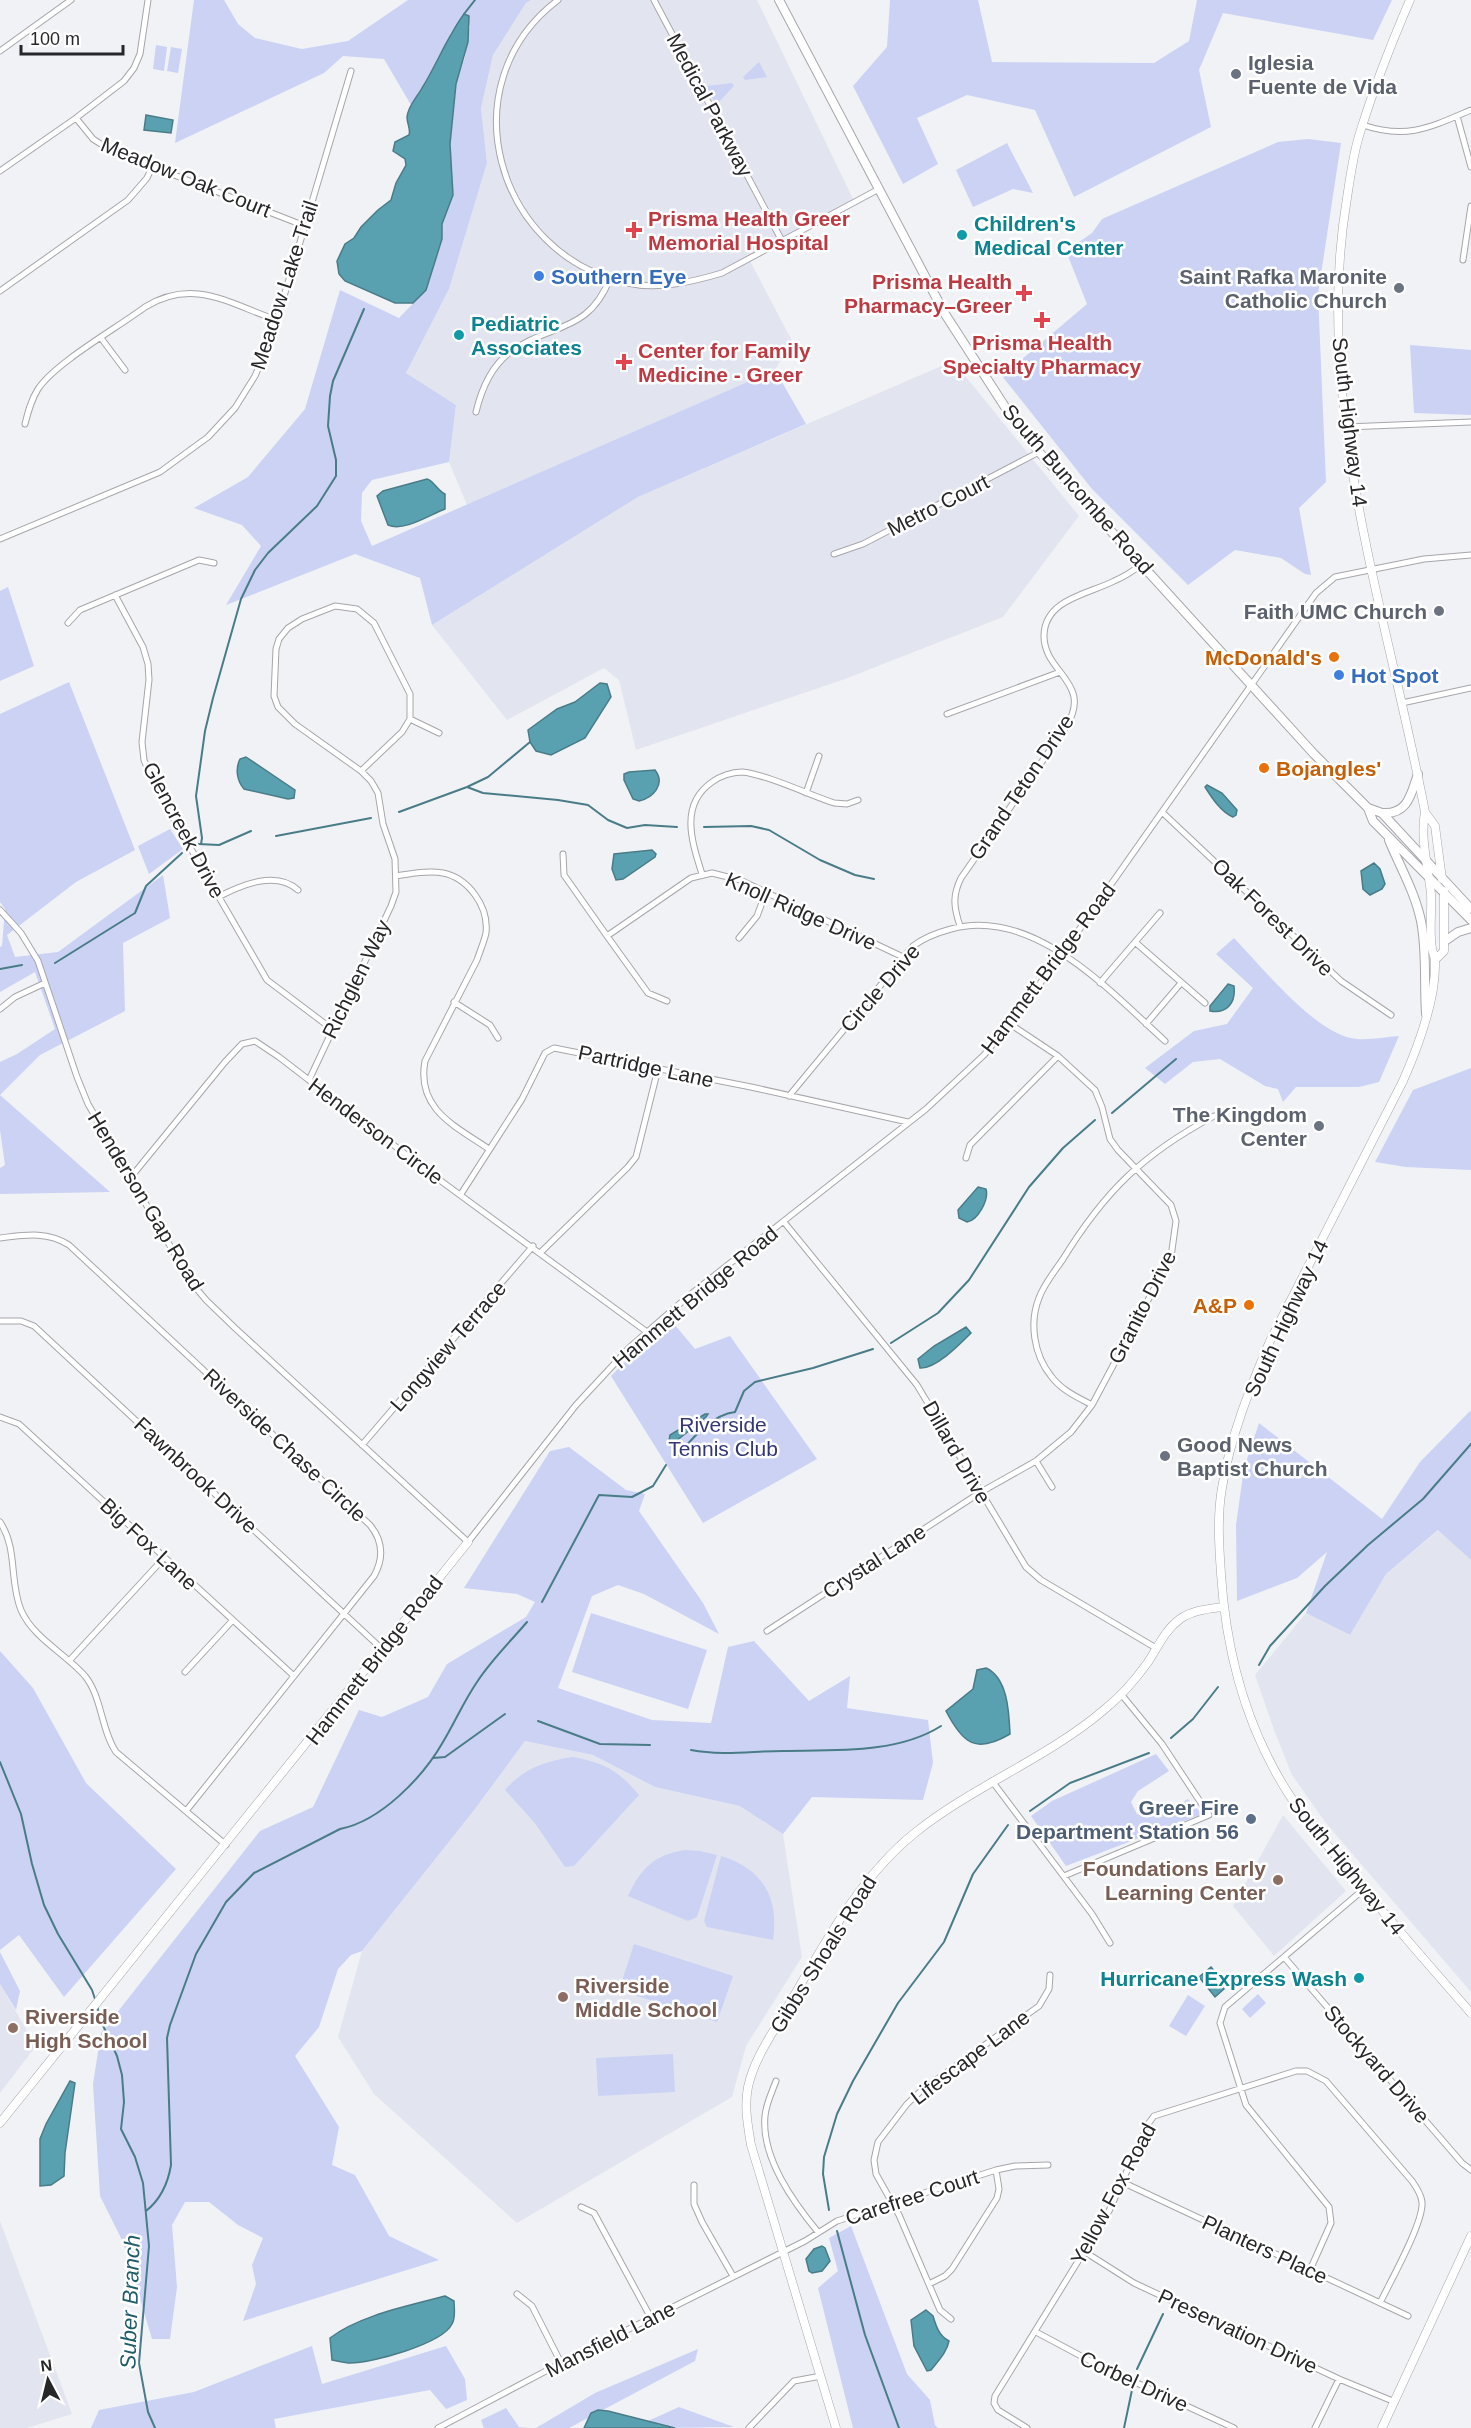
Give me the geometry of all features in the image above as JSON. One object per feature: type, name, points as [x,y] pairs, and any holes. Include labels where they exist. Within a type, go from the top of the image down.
[{"type":"main road","name":"South Buncombe Road","points":[[779,0],[932,289],[971,357],[1039,452],[1314,754],[1368,808],[1373,821],[1471,920]]},
{"type":"main road","name":"South Highway 14","points":[[1410,0],[1359,136],[1345,209],[1338,284],[1338,358],[1346,427],[1372,568],[1425,812],[1421,829],[1428,864],[1432,912],[1431,948],[1435,960],[1431,992],[1417,1049],[1403,1082],[1270,1341],[1244,1407],[1222,1488],[1218,1532],[1223,1607],[1231,1653],[1256,1732],[1275,1770],[1302,1814],[1471,2013]]},
{"type":"main road","points":[[1382,813],[1394,812],[1406,805],[1418,774]]},
{"type":"main road","name":"South Buncombe Road","points":[[1368,808],[1382,813],[1471,909]]},
{"type":"main road","name":"South Highway 14","points":[[1425,812],[1435,826],[1444,891],[1444,951],[1435,960]]},
{"type":"main road","points":[[1386,834],[1408,881],[1421,920],[1424,936],[1426,1014]]},
{"type":"main road","points":[[1445,941],[1458,932],[1471,928]]},
{"type":"main road","name":"Hammett Bridge Road","points":[[0,2123],[468,1542]]},
{"type":"main road","name":"Gibbs Shoals Road","points":[[836,2428],[751,2145],[747,2093],[755,2066],[804,1979],[873,1872],[894,1850],[918,1830],[993,1781],[1083,1727],[1121,1694],[1140,1672],[1164,1635],[1180,1619],[1200,1610],[1223,1607]]},
{"type":"main road","points":[[1382,2428],[1471,2236]]},
{"type":"street","points":[[0,51],[71,0]]},
{"type":"street","points":[[0,171],[118,86],[134,68],[142,45],[148,0]]},
{"type":"street","points":[[558,0],[533,22],[518,45],[503,76],[497,103],[496,122],[500,159],[514,198],[522,212],[550,244],[577,262],[610,278],[630,284],[657,285],[695,281],[722,273],[879,189]]},
{"type":"street","name":"Medical Parkway","points":[[654,0],[782,241]]},
{"type":"street","name":"Meadow Lake Trail","points":[[0,539],[143,480],[193,450],[222,423],[246,392],[262,361],[277,320],[351,70]]},
{"type":"street","points":[[1364,125],[1388,132],[1408,132],[1426,129],[1471,110]]},
{"type":"street","points":[[1457,116],[1471,167]]},
{"type":"street","name":"Meadow Oak Court","points":[[76,118],[87,133],[100,144],[152,167],[305,226]]},
{"type":"street","points":[[0,291],[128,200],[147,177],[152,167]]},
{"type":"street","points":[[1463,260],[1471,206]]},
{"type":"street","points":[[476,412],[481,391],[507,354],[529,341],[568,326],[585,316],[598,302],[610,278]]},
{"type":"street","points":[[25,424],[32,400],[44,381],[153,302],[169,295],[184,292],[213,296],[277,320]]},
{"type":"street","points":[[101,338],[125,370]]},
{"type":"street","points":[[1346,427],[1471,422]]},
{"type":"street","name":"Metro Court","points":[[834,554],[863,544],[1039,452]]},
{"type":"street","name":"Hammett Bridge Road","points":[[468,1542],[576,1405],[647,1332],[967,1073],[1011,1022],[1062,954],[1316,593],[1335,577],[1441,556],[1471,555]]},
{"type":"street","points":[[68,623],[80,610],[200,560],[214,563]]},
{"type":"street","name":"Grand Teton Drive","points":[[960,926],[954,904],[955,891],[960,878],[1071,718],[1075,702],[1074,693],[1071,685],[1048,653],[1044,641],[1045,627],[1053,613],[1070,599],[1114,581],[1142,564]]},
{"type":"street","name":"Glencreek Drive","points":[[115,595],[143,647],[148,664],[149,680],[142,742],[144,760],[169,812],[267,980],[332,1029]]},
{"type":"street","points":[[335,606],[347,606],[366,615],[374,623],[407,685],[411,702],[410,719],[402,732],[361,771],[295,724],[278,707],[274,696],[276,649],[279,639],[288,628],[302,619],[335,606]]},
{"type":"street","points":[[947,714],[1060,672]]},
{"type":"street","points":[[1402,703],[1471,688]]},
{"type":"street","points":[[410,719],[439,733]]},
{"type":"street","points":[[806,793],[819,756]]},
{"type":"street","name":"Richglen Way","points":[[309,1080],[396,891],[395,859],[383,824],[378,793],[361,771]]},
{"type":"street","points":[[702,874],[692,842],[690,817],[697,797],[719,777],[742,772],[834,803],[847,804],[858,800]]},
{"type":"street","name":"Oak Forest Drive","points":[[1162,812],[1341,981],[1391,1015]]},
{"type":"street","points":[[563,854],[564,875],[607,936],[648,993],[667,1001]]},
{"type":"street","points":[[396,876],[428,872],[449,875],[474,892],[480,904],[486,931],[483,943],[477,960],[425,1060],[423,1073],[424,1088],[429,1101],[440,1114],[489,1149]]},
{"type":"street","name":"Knoll Ridge Drive","points":[[607,936],[691,878],[702,874],[724,874],[903,957]]},
{"type":"street","points":[[220,896],[242,885],[262,881],[280,881],[298,890]]},
{"type":"street","points":[[739,938],[757,916],[766,892]]},
{"type":"street","name":"Henderson Gap Road","points":[[0,910],[30,947],[38,961],[83,1094],[185,1272],[199,1292],[235,1328],[468,1542]]},
{"type":"street","points":[[1100,983],[1160,913]]},
{"type":"street","name":"Circle Drive","points":[[789,1096],[903,957],[925,938],[960,926],[989,924],[1007,927],[1062,954],[1100,983],[1166,1041]]},
{"type":"street","points":[[1135,942],[1205,1003]]},
{"type":"street","points":[[0,1009],[15,997],[45,983]]},
{"type":"street","points":[[1146,1024],[1181,983]]},
{"type":"street","points":[[454,1002],[489,1025],[498,1038]]},
{"type":"street","name":"Granito Drive","points":[[981,1492],[1036,1461],[1071,1432],[1092,1405],[1171,1257],[1175,1239],[1176,1221],[1171,1205],[1110,1138],[1095,1090],[1058,1056],[1016,1028],[1011,1022]]},
{"type":"street","name":"Henderson Circle","points":[[131,1177],[225,1062],[245,1043],[252,1041],[261,1043],[647,1332]]},
{"type":"street","name":"Partridge Lane","points":[[461,1194],[522,1099],[545,1053],[550,1049],[558,1048],[908,1122]]},
{"type":"street","points":[[966,1158],[970,1145],[1058,1056]]},
{"type":"street","points":[[542,1252],[636,1157],[658,1069]]},
{"type":"street","points":[[1092,1405],[1070,1393],[1051,1376],[1040,1357],[1034,1338],[1034,1316],[1039,1297],[1081,1228],[1134,1167],[1183,1132],[1214,1116]]},
{"type":"street","name":"Dillard Drive","points":[[784,1222],[917,1385],[1021,1561],[1031,1573],[1156,1648]]},
{"type":"street","name":"Riverside Chase Circle","points":[[0,1238],[42,1234],[69,1245],[370,1525],[379,1539],[380,1561],[374,1576],[186,1811]]},
{"type":"street","name":"Longview Terrace","points":[[362,1445],[533,1246]]},
{"type":"street","name":"Fawnbrook Drive","points":[[0,1321],[21,1321],[34,1326],[382,1649]]},
{"type":"street","name":"Big Fox Lane","points":[[0,1417],[20,1424],[294,1676]]},
{"type":"street","points":[[1036,1461],[1052,1487]]},
{"type":"street","name":"Crystal Lane","points":[[767,1631],[981,1492]]},
{"type":"street","points":[[0,1522],[11,1546],[17,1597],[22,1613],[31,1626],[90,1684],[108,1737],[116,1752],[226,1845]]},
{"type":"street","points":[[69,1661],[164,1558]]},
{"type":"street","points":[[185,1672],[232,1621]]},
{"type":"street","points":[[1064,1876],[1209,1815],[1162,1744],[1121,1694]]},
{"type":"street","points":[[993,1781],[1064,1876],[1110,1943]]},
{"type":"street","points":[[1310,2270],[1331,2223],[1329,2207],[1246,2105],[1220,2023],[1225,2007],[1364,1889]]},
{"type":"street","name":"Stockyard Drive","points":[[1284,1957],[1462,2163],[1471,2170]]},
{"type":"street","name":"Lifescape Lane","points":[[951,2319],[940,2310],[892,2202],[876,2174],[874,2160],[878,2142],[907,2104],[922,2090],[1038,2006],[1049,1989],[1050,1975]]},
{"type":"street","name":"Yellow Fox Road","points":[[1027,2428],[998,2410],[994,2403],[995,2396],[1084,2253],[1154,2116],[1296,2071],[1307,2070],[1326,2081],[1419,2190],[1422,2201],[1420,2218],[1380,2303]]},
{"type":"street","points":[[777,2081],[765,2115],[765,2129],[775,2166],[785,2189],[818,2232]]},
{"type":"street","name":"Carefree Court","points":[[784,2252],[837,2221],[892,2202],[996,2170],[1015,2166],[1047,2165]]},
{"type":"street","points":[[929,2284],[952,2269],[997,2198],[999,2188],[996,2170]]},
{"type":"street","name":"Planters Place","points":[[1122,2182],[1408,2316]]},
{"type":"street","points":[[694,2185],[694,2204],[733,2276]]},
{"type":"street","points":[[581,2206],[594,2213],[651,2318]]},
{"type":"street","name":"Mansfield Lane","points":[[438,2428],[561,2363],[784,2252]]},
{"type":"street","name":"Preservation Drive","points":[[1084,2253],[1134,2283],[1339,2379],[1395,2402]]},
{"type":"street","points":[[517,2294],[532,2306],[561,2363]]},
{"type":"street","name":"Corbel Drive","points":[[1035,2332],[1096,2364],[1234,2428]]},
{"type":"street","points":[[749,2428],[794,2381],[821,2376]]},
{"type":"street","points":[[1315,2428],[1339,2379]]},
{"type":"shaded area","name":"Prisma Health Greer Memorial Hospital","points":[[531,0],[757,0],[855,203],[748,257],[792,341],[775,370],[467,505],[449,462],[456,405],[406,373],[449,289],[487,163],[481,108],[493,55],[526,3]]},
{"type":"shaded area","points":[[464,14],[469,16],[468,42],[456,84],[450,144],[453,195],[442,224],[442,239],[426,290],[413,303],[395,303],[345,281],[339,274],[337,261],[345,244],[354,238],[361,227],[391,200],[396,183],[406,165],[405,159],[393,151],[395,142],[409,135],[407,117],[409,109]]},
{"type":"shaded area","points":[[146,115],[173,120],[171,133],[144,130]]},
{"type":"shaded area","points":[[953,361],[1079,516],[1003,617],[845,679],[636,750],[619,680],[604,668],[507,720],[432,625],[638,497]]},
{"type":"shaded area","points":[[427,479],[445,494],[445,509],[409,525],[394,527],[388,525],[377,496],[383,491]]},
{"type":"shaded area","points":[[600,683],[607,684],[611,697],[585,738],[551,755],[536,751],[530,742],[528,730],[557,709],[575,702]]},
{"type":"shaded area","points":[[246,757],[295,790],[294,798],[288,799],[244,789],[237,771],[240,759]]},
{"type":"shaded area","points":[[655,770],[659,780],[653,794],[639,801],[633,799],[624,780],[624,774]]},
{"type":"shaded area","points":[[1207,785],[1222,793],[1237,810],[1236,815],[1233,817],[1221,808],[1205,787]]},
{"type":"shaded area","points":[[652,850],[656,854],[655,857],[623,879],[616,880],[612,869],[614,854]]},
{"type":"shaded area","points":[[1374,863],[1380,869],[1385,884],[1382,889],[1370,895],[1363,889],[1361,871]]},
{"type":"shaded area","points":[[1228,984],[1234,986],[1232,1002],[1226,1009],[1210,1011],[1210,1006]]},
{"type":"shaded area","points":[[978,1187],[986,1189],[986,1199],[979,1214],[967,1222],[959,1218],[958,1210]]},
{"type":"shaded area","points":[[966,1327],[971,1333],[954,1349],[933,1364],[920,1368],[918,1359],[934,1346]]},
{"type":"shaded area","points":[[708,1414],[676,1441],[671,1443],[669,1441],[670,1435]]},
{"type":"shaded area","points":[[1439,1530],[1471,1560],[1471,1992],[1325,1822],[1292,1775],[1255,1675],[1306,1613],[1350,1635],[1386,1574]]},
{"type":"shaded area","points":[[986,1668],[999,1680],[1003,1688],[1008,1707],[1010,1734],[998,1740],[979,1744],[965,1738],[958,1731],[946,1711],[973,1689],[977,1670]]},
{"type":"shaded area","name":"Riverside Middle School","points":[[525,1741],[593,1755],[655,1787],[741,1806],[783,1834],[802,1957],[746,2046],[732,2097],[517,2223],[374,2094],[338,2037],[362,1951],[475,1809]]},
{"type":"shaded area","points":[[1283,1815],[1346,1891],[1274,1956],[1233,1906]]},
{"type":"shaded area","points":[[1211,1967],[1217,1974],[1214,1978],[1224,1989],[1215,1997],[1199,1977]]},
{"type":"shaded area","name":"Riverside High School","points":[[0,1984],[36,2046],[0,2093]]},
{"type":"shaded area","points":[[70,2081],[75,2083],[64,2176],[51,2185],[40,2186],[40,2139]]},
{"type":"shaded area","points":[[0,2221],[72,2414],[27,2428],[0,2428]]},
{"type":"shaded area","points":[[822,2246],[830,2261],[822,2271],[812,2273],[809,2271],[806,2259],[814,2249]]},
{"type":"shaded area","points":[[445,2296],[454,2301],[454,2318],[446,2331],[435,2339],[406,2351],[374,2360],[350,2363],[332,2360],[330,2338],[342,2330],[385,2312]]},
{"type":"shaded area","points":[[926,2310],[933,2316],[940,2334],[949,2341],[942,2356],[931,2370],[927,2371],[914,2346],[911,2320]]},
{"type":"shaded area","points":[[598,2410],[675,2428],[584,2428],[591,2413]]},
{"type":"green space","points":[[194,0],[224,0],[238,24],[255,38],[302,49],[348,41],[408,0],[531,0],[526,3],[493,55],[481,108],[487,163],[449,289],[406,373],[456,405],[449,462],[372,480],[362,493],[361,521],[372,546],[775,370],[806,424],[638,497],[432,625],[420,578],[355,554],[226,605],[261,546],[242,525],[194,508],[248,477],[305,409],[340,290],[399,318],[426,290],[442,239],[442,224],[453,195],[450,144],[456,84],[465,57],[470,26],[464,14],[451,32],[444,49],[411,105],[384,59],[343,56],[324,73],[175,143]]},
{"type":"green space","points":[[890,0],[978,0],[992,62],[1154,63],[1189,41],[1197,0],[1392,0],[1373,40],[1223,13],[1199,70],[1211,127],[1074,197],[1035,110],[967,95],[917,118],[938,164],[903,184],[853,86],[887,47]]},
{"type":"green space","points":[[156,45],[167,47],[164,71],[153,69]]},
{"type":"green space","points":[[171,47],[182,49],[178,73],[167,71]]},
{"type":"green space","points":[[759,62],[767,77],[745,80],[743,77]]},
{"type":"green space","points":[[732,83],[734,86],[716,105],[706,86]]},
{"type":"green space","points":[[1308,139],[1341,143],[1318,294],[1326,482],[1299,508],[1311,575],[1305,574],[1281,558],[1235,550],[1188,585],[1092,489],[1002,376],[1087,304],[1066,251],[1092,233],[1102,219],[1278,142]]},
{"type":"green space","points":[[1007,143],[1033,193],[1013,189],[973,207],[956,170]]},
{"type":"green space","points":[[1410,345],[1471,350],[1471,415],[1414,413]]},
{"type":"green space","points":[[8,587],[34,666],[0,681],[0,591]]},
{"type":"green space","points":[[69,682],[135,850],[76,882],[7,935],[15,957],[58,952],[163,875],[170,918],[123,943],[125,1011],[40,1055],[0,1095],[0,1062],[17,1054],[55,1029],[35,972],[0,992],[0,947],[2,946],[5,909],[0,902],[0,714]]},
{"type":"green space","points":[[170,829],[183,849],[149,874],[138,846]]},
{"type":"green space","points":[[1234,938],[1274,982],[1308,1014],[1325,1026],[1342,1035],[1357,1039],[1399,1036],[1379,1082],[1359,1087],[1296,1087],[1283,1102],[1278,1089],[1265,1086],[1220,1059],[1193,1062],[1165,1084],[1145,1068],[1194,1031],[1227,1024],[1253,988],[1216,954]]},
{"type":"green space","points":[[1471,1068],[1471,1170],[1406,1167],[1375,1162],[1413,1090]]},
{"type":"green space","points":[[0,1095],[110,1192],[0,1194],[0,1168],[5,1165],[0,1130]]},
{"type":"green space","name":"Riverside Tennis Club","points":[[669,1318],[695,1349],[730,1336],[817,1459],[703,1523],[611,1376]]},
{"type":"green space","points":[[1471,1410],[1471,1560],[1438,1530],[1386,1574],[1350,1635],[1306,1613],[1327,1552],[1297,1578],[1237,1601],[1236,1525],[1244,1468],[1259,1423],[1382,1519],[1420,1462]]},
{"type":"green space","points":[[569,1447],[626,1490],[645,1494],[639,1511],[703,1603],[719,1634],[644,1594],[618,1585],[592,1596],[558,1688],[652,1720],[711,1723],[728,1647],[754,1641],[809,1701],[850,1676],[847,1708],[928,1720],[933,1763],[923,1800],[812,1797],[783,1834],[740,1806],[655,1787],[593,1755],[525,1741],[475,1809],[362,1951],[351,1955],[338,1969],[319,2027],[295,2056],[339,2127],[332,2165],[355,2175],[389,2236],[439,2260],[243,2321],[256,2284],[252,2265],[263,2238],[238,2225],[209,2202],[185,2202],[172,2225],[177,2287],[170,2339],[152,2339],[123,2242],[100,2196],[93,2084],[101,2033],[260,1831],[313,1807],[359,1710],[382,1717],[428,1697],[447,1664],[526,1617],[535,1602],[517,1594],[464,1588],[550,1451]]},
{"type":"green space","points":[[591,1613],[707,1650],[688,1709],[572,1672]]},
{"type":"green space","points":[[0,1651],[33,1688],[86,1783],[176,1869],[64,1997],[19,1935],[0,1950]]},
{"type":"green space","points":[[1156,1754],[1169,1771],[1138,1791],[1131,1802],[1137,1814],[1157,1815],[1188,1799],[1202,1814],[1066,1866],[1031,1816],[1052,1801]]},
{"type":"green space","points":[[573,1757],[610,1769],[625,1780],[639,1795],[574,1866],[565,1867],[534,1822],[505,1790],[520,1776],[536,1767]]},
{"type":"green space","points":[[685,1850],[717,1855],[697,1917],[688,1921],[628,1896],[638,1878],[650,1864],[665,1855]]},
{"type":"green space","points":[[721,1856],[748,1869],[765,1887],[773,1911],[773,1940],[707,1927],[704,1921]]},
{"type":"green space","points":[[634,1944],[733,1976],[717,2022],[619,1990]]},
{"type":"green space","points":[[0,1952],[20,1991],[16,2010],[0,1984]]},
{"type":"green space","points":[[1258,1994],[1266,2003],[1250,2018],[1242,2009]]},
{"type":"green space","points":[[1188,1995],[1205,2006],[1186,2036],[1169,2026]]},
{"type":"green space","points":[[673,2054],[675,2092],[598,2096],[596,2058]]},
{"type":"green space","points":[[851,2226],[907,2374],[930,2400],[935,2425],[938,2428],[853,2428],[818,2288],[838,2271],[829,2238]]},
{"type":"green space","points":[[312,2346],[322,2384],[446,2346],[465,2379],[467,2400],[446,2409],[430,2390],[274,2419],[276,2428],[91,2428],[99,2410],[194,2392]]},
{"type":"green space","points":[[698,2349],[695,2361],[569,2428],[536,2428],[595,2393]]},
{"type":"green space","points":[[679,2407],[734,2427],[663,2428],[648,2421]]},
{"type":"green space","points":[[506,2408],[519,2427],[529,2428],[484,2428],[481,2420]]},
{"type":"waterway","points":[[464,14],[475,0]]},
{"type":"waterway","points":[[201,844],[196,796],[205,731],[241,599],[255,570],[268,553],[317,506],[336,476],[336,460],[328,426],[330,396],[333,381],[364,309]]},
{"type":"waterway","points":[[399,812],[488,777],[530,742]]},
{"type":"waterway","points":[[467,787],[483,793],[588,805],[608,820],[627,828],[645,825],[677,827]]},
{"type":"waterway","points":[[276,836],[371,818]]},
{"type":"waterway","points":[[704,827],[751,826],[769,830],[820,860],[855,875],[874,879]]},
{"type":"waterway","points":[[198,844],[219,845],[251,831]]},
{"type":"waterway","points":[[55,963],[135,913],[146,886],[182,853]]},
{"type":"waterway","points":[[0,969],[22,965]]},
{"type":"waterway","points":[[1112,1113],[1176,1059]]},
{"type":"waterway","points":[[891,1343],[938,1313],[969,1280],[1029,1187],[1063,1148],[1095,1120]]},
{"type":"waterway","points":[[678,1455],[710,1422],[735,1412],[744,1391],[755,1382],[813,1368],[873,1349]]},
{"type":"waterway","points":[[1259,1665],[1270,1646],[1325,1586],[1368,1545],[1423,1499],[1471,1444]]},
{"type":"waterway","points":[[542,1602],[599,1495],[632,1497],[653,1486],[666,1465]]},
{"type":"waterway","points":[[146,2211],[163,2191],[171,2165],[167,2038],[170,2025],[196,1954],[226,1902],[254,1873],[340,1829],[371,1817],[399,1796],[435,1755],[483,1674],[527,1622]]},
{"type":"waterway","points":[[1171,1738],[1193,1719],[1218,1687]]},
{"type":"waterway","points":[[433,1758],[445,1757],[505,1714]]},
{"type":"waterway","points":[[538,1721],[600,1744],[650,1745]]},
{"type":"waterway","points":[[691,1750],[726,1753],[865,1749],[905,1742],[941,1726]]},
{"type":"waterway","points":[[1030,1811],[1070,1783],[1149,1753]]},
{"type":"waterway","points":[[0,1762],[21,1814],[44,1905],[95,1999]]},
{"type":"waterway","points":[[829,2210],[823,2174],[824,2157],[837,2114],[853,2081],[898,2003],[944,1942],[973,1874],[1008,1825]]},
{"type":"waterway","name":"Suber Branch","points":[[97,2005],[100,2019],[117,2056],[122,2075],[124,2102],[121,2129],[135,2157],[143,2183],[149,2246],[139,2363],[148,2412],[155,2428]]},
{"type":"waterway","points":[[837,2231],[865,2335],[899,2428]]},
{"type":"waterway","points":[[1137,2369],[1163,2314]]},
{"type":"waterway","points":[[1124,2428],[1132,2390]]},
{"type":"place","name":"Iglesia Fuente de Vida","points":[[1236,74]]},
{"type":"place","name":"Prisma Health Greer Memorial Hospital","points":[[634,230]]},
{"type":"place","name":"Children's Medical Center","points":[[962,235]]},
{"type":"place","name":"Southern Eye","points":[[539,276]]},
{"type":"place","name":"Saint Rafka Maronite Catholic Church","points":[[1399,288]]},
{"type":"place","name":"Prisma Health Pharmacy–Greer","points":[[1024,293]]},
{"type":"place","name":"Prisma Health Specialty Pharmacy","points":[[1042,320]]},
{"type":"place","name":"Pediatric Associates","points":[[459,335]]},
{"type":"place","name":"Center for Family Medicine - Greer","points":[[624,362]]},
{"type":"place","name":"Faith UMC Church","points":[[1439,611]]},
{"type":"place","name":"McDonald's","points":[[1334,657]]},
{"type":"place","name":"Hot Spot","points":[[1339,675]]},
{"type":"place","name":"Bojangles'","points":[[1264,768]]},
{"type":"place","name":"The Kingdom Center","points":[[1319,1126]]},
{"type":"place","name":"A&P","points":[[1249,1305]]},
{"type":"place","name":"Good News Baptist Church","points":[[1165,1456]]},
{"type":"place","name":"Greer Fire Department Station 56","points":[[1251,1819]]},
{"type":"place","name":"Foundations Early Learning Center","points":[[1278,1880]]},
{"type":"place","name":"Hurricane Express Wash","points":[[1359,1978]]},
{"type":"place","name":"Riverside Middle School","points":[[563,1997]]},
{"type":"place","name":"Riverside High School","points":[[13,2028]]}]
